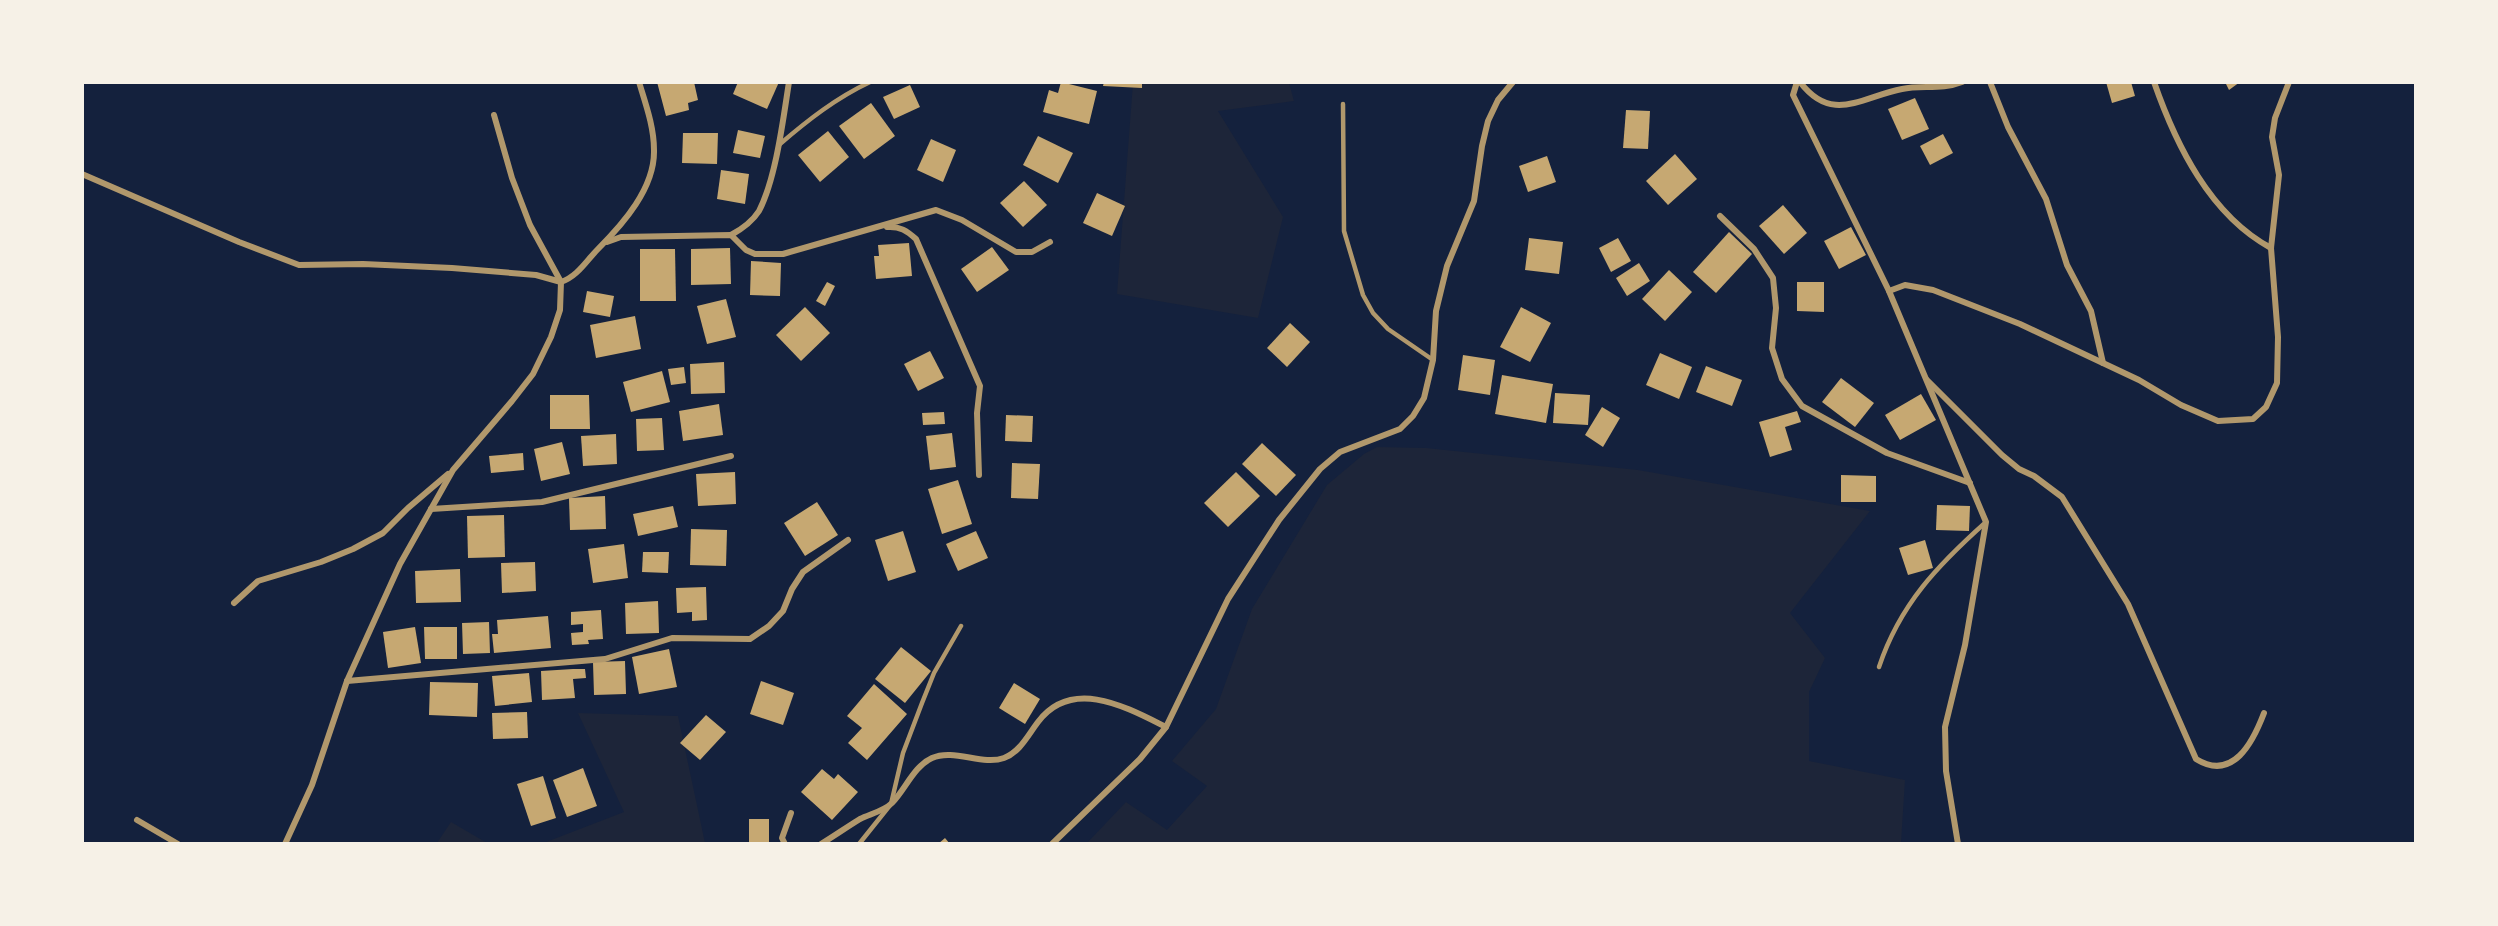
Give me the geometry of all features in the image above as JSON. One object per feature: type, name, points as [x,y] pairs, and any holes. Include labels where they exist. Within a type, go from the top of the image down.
[{"type":"street","points":[[82,174],[239,242],[300,265],[363,264],[452,268],[536,275],[561,282],[571,278],[604,243],[634,207],[647,182],[654,152],[652,126],[639,82]]},
{"type":"street","points":[[604,243],[621,237],[731,235],[744,228],[758,212],[766,192],[778,145],[789,82]]},
{"type":"street","points":[[1052,843],[1140,759],[1166,727],[1228,599],[1279,520],[1320,469],[1341,452],[1400,429],[1413,416],[1424,398],[1433,360],[1436,311],[1447,266],[1474,201],[1488,121],[1498,100],[1513,82]]},
{"type":"street","points":[[1958,843],[1946,771],[1946,727],[1965,645],[1986,522],[1889,291],[1793,94],[1798,82],[1809,95],[1827,104],[1839,106],[1903,89],[1942,88],[1962,82]]},
{"type":"street","points":[[1990,82],[2008,127],[2046,199],[2067,265],[2091,311],[2103,363]]},
{"type":"street","points":[[2154,82],[2166,116],[2192,168],[2221,207],[2251,237],[2271,248]]},
{"type":"street","points":[[1889,291],[1905,285],[1933,290],[2020,324],[2139,380],[2181,405],[2218,421],[2253,419],[2266,407],[2277,383],[2278,337],[2271,248],[2279,175],[2272,137],[2275,118],[2289,82]]},
{"type":"street","points":[[234,603],[258,581],[321,562],[383,533],[408,508],[453,470],[532,374],[551,337],[560,310],[561,282],[531,225],[512,178],[494,115]]},
{"type":"street","points":[[731,235],[746,250],[768,255],[794,252],[936,210],[962,220],[1016,252],[1032,252],[1050,242]]},
{"type":"street","points":[[1720,216],[1754,249],[1773,278],[1776,308],[1772,348],[1782,379],[1802,406],[1887,453],[1970,483]]},
{"type":"street","points":[[880,227],[896,226],[907,231],[916,239],[980,386],[977,413],[979,475]]},
{"type":"street","points":[[1925,378],[2002,455],[2062,497],[2128,604],[2196,759],[2207,766],[2221,767],[2234,761],[2256,735],[2264,712]]},
{"type":"street","points":[[431,509],[485,508],[542,502],[731,456]]},
{"type":"street","points":[[285,843],[312,785],[347,681],[400,564],[453,470]]},
{"type":"street","points":[[347,681],[605,659],[672,638],[750,639],[769,626],[783,611],[792,589],[803,572],[849,540]]},
{"type":"street","points":[[821,843],[891,804],[919,768],[932,758],[953,755],[1002,759],[1016,752],[1043,716],[1059,704],[1080,698],[1100,699],[1129,708],[1166,727]]},
{"type":"street","points":[[785,843],[782,838],[791,813]]},
{"type":"street","points":[[137,820],[178,843]]},
{"type":"lane","points":[[778,145],[817,113],[852,90],[870,82]]},
{"type":"lane","points":[[1343,104],[1344,231],[1363,295],[1373,313],[1388,329],[1433,360]]},
{"type":"lane","points":[[1879,667],[1888,640],[1900,616],[1929,576],[1986,522]]},
{"type":"lane","points":[[859,843],[891,804],[903,753],[922,703],[934,673],[962,626]]},
{"type":"shaded area","points":[[1133,83],[1289,83],[1294,101],[1218,111],[1283,217],[1258,318],[1117,294]]},
{"type":"shaded area","points":[[1377,447],[1426,448],[1638,470],[1870,511],[1790,613],[1825,658],[1809,692],[1809,761],[1905,780],[1901,843],[1087,843],[1126,802],[1167,830],[1207,786],[1172,761],[1216,709],[1252,609],[1327,485],[1364,454]]},
{"type":"shaded area","points":[[578,713],[678,716],[705,843],[541,844],[624,812]]},
{"type":"shaded area","points":[[451,822],[487,843],[437,843]]},
{"type":"building","points":[[657,82],[694,82],[698,100],[688,103],[689,110],[666,116]]},
{"type":"building","points":[[738,82],[779,82],[767,109],[733,94]]},
{"type":"building","points":[[1061,82],[1097,91],[1089,124],[1043,112],[1049,90],[1058,93]]},
{"type":"building","points":[[1104,82],[1142,82],[1142,88],[1103,86]]},
{"type":"building","points":[[2106,82],[2131,82],[2135,96],[2112,103]]},
{"type":"building","points":[[2225,82],[2240,82],[2229,90]]},
{"type":"building","points":[[910,85],[920,107],[894,119],[883,97]]},
{"type":"building","points":[[1915,98],[1929,129],[1902,140],[1888,109]]},
{"type":"building","points":[[871,103],[895,136],[864,159],[839,126]]},
{"type":"building","points":[[1626,110],[1650,111],[1648,149],[1623,148]]},
{"type":"building","points":[[738,130],[765,136],[760,158],[733,153]]},
{"type":"building","points":[[828,131],[849,157],[820,182],[798,155]]},
{"type":"building","points":[[683,133],[718,133],[717,164],[682,163]]},
{"type":"building","points":[[1943,134],[1953,153],[1930,165],[1920,146]]},
{"type":"building","points":[[1038,136],[1073,153],[1058,183],[1023,165]]},
{"type":"building","points":[[931,139],[956,150],[943,182],[917,170]]},
{"type":"building","points":[[1675,154],[1697,179],[1668,205],[1646,181]]},
{"type":"building","points":[[1547,156],[1556,182],[1528,192],[1519,166]]},
{"type":"building","points":[[721,170],[749,174],[745,204],[717,199]]},
{"type":"building","points":[[1024,181],[1047,205],[1023,227],[1000,203]]},
{"type":"building","points":[[1097,193],[1125,206],[1112,236],[1083,223]]},
{"type":"building","points":[[1783,205],[1807,233],[1784,254],[1759,226]]},
{"type":"building","points":[[1851,227],[1866,255],[1839,269],[1824,241]]},
{"type":"building","points":[[1729,232],[1752,254],[1716,293],[1693,272]]},
{"type":"building","points":[[1529,238],[1563,242],[1559,274],[1525,270]]},
{"type":"building","points":[[1618,238],[1631,261],[1611,272],[1599,248]]},
{"type":"building","points":[[909,243],[912,276],[876,279],[874,256],[879,256],[878,245]]},
{"type":"building","points":[[992,247],[1009,270],[977,292],[961,269]]},
{"type":"building","points":[[730,248],[731,284],[691,285],[691,249]]},
{"type":"building","points":[[640,249],[675,249],[676,301],[640,301]]},
{"type":"building","points":[[751,261],[781,263],[780,296],[750,295]]},
{"type":"building","points":[[1639,263],[1650,281],[1627,296],[1616,278]]},
{"type":"building","points":[[1669,270],[1692,292],[1665,321],[1642,299]]},
{"type":"building","points":[[827,282],[835,286],[825,306],[816,301]]},
{"type":"building","points":[[1797,282],[1824,282],[1824,312],[1797,311]]},
{"type":"building","points":[[587,291],[614,296],[610,317],[583,312]]},
{"type":"building","points":[[726,299],[736,337],[707,344],[697,306]]},
{"type":"building","points":[[805,307],[830,333],[801,361],[776,335]]},
{"type":"building","points":[[1521,307],[1551,323],[1530,362],[1500,347]]},
{"type":"building","points":[[635,316],[641,349],[596,358],[590,325]]},
{"type":"building","points":[[1290,323],[1310,342],[1287,367],[1267,348]]},
{"type":"building","points":[[930,351],[944,378],[918,391],[904,364]]},
{"type":"building","points":[[1660,353],[1692,367],[1679,399],[1646,385]]},
{"type":"building","points":[[1463,355],[1495,360],[1490,395],[1458,390]]},
{"type":"building","points":[[724,362],[725,393],[691,394],[690,364]]},
{"type":"building","points":[[1706,366],[1742,380],[1732,406],[1696,392]]},
{"type":"building","points":[[684,367],[686,383],[671,385],[668,369]]},
{"type":"building","points":[[662,371],[670,402],[631,412],[623,382]]},
{"type":"building","points":[[1502,375],[1553,384],[1546,423],[1495,414]]},
{"type":"building","points":[[1841,378],[1874,403],[1855,427],[1822,402]]},
{"type":"building","points":[[1555,393],[1590,395],[1588,425],[1553,423]]},
{"type":"building","points":[[1921,394],[1936,420],[1900,440],[1885,415]]},
{"type":"building","points":[[550,395],[589,395],[590,429],[550,429]]},
{"type":"building","points":[[719,404],[723,435],[683,441],[679,411]]},
{"type":"building","points":[[1602,407],[1620,418],[1603,447],[1585,435]]},
{"type":"building","points":[[1797,411],[1801,422],[1785,427],[1792,450],[1770,457],[1759,422]]},
{"type":"building","points":[[944,412],[945,424],[923,425],[922,413]]},
{"type":"building","points":[[1006,415],[1033,416],[1032,442],[1005,441]]},
{"type":"building","points":[[662,418],[664,450],[637,451],[636,419]]},
{"type":"building","points":[[952,433],[956,467],[930,470],[926,436]]},
{"type":"building","points":[[616,434],[617,464],[583,466],[581,436]]},
{"type":"building","points":[[562,442],[570,474],[541,481],[534,449]]},
{"type":"building","points":[[1262,443],[1296,475],[1276,496],[1242,464]]},
{"type":"building","points":[[523,453],[524,470],[491,473],[489,456]]},
{"type":"building","points":[[1012,463],[1040,464],[1038,499],[1011,498]]},
{"type":"building","points":[[735,472],[736,504],[698,506],[696,474]]},
{"type":"building","points":[[1236,472],[1260,496],[1228,527],[1204,503]]},
{"type":"building","points":[[1841,475],[1876,476],[1876,502],[1841,502]]},
{"type":"building","points":[[958,480],[972,524],[942,534],[928,489]]},
{"type":"building","points":[[605,496],[606,529],[570,530],[569,498]]},
{"type":"building","points":[[817,502],[838,535],[805,556],[784,523]]},
{"type":"building","points":[[1937,505],[1970,506],[1969,531],[1936,530]]},
{"type":"building","points":[[673,506],[678,527],[638,536],[633,514]]},
{"type":"building","points":[[504,515],[505,557],[468,558],[467,516]]},
{"type":"building","points":[[691,529],[727,530],[726,566],[690,565]]},
{"type":"building","points":[[903,531],[916,572],[888,581],[875,540]]},
{"type":"building","points":[[976,531],[988,558],[958,571],[946,544]]},
{"type":"building","points":[[1925,540],[1933,568],[1908,575],[1899,548]]},
{"type":"building","points":[[624,544],[628,578],[593,583],[588,549]]},
{"type":"building","points":[[643,552],[669,552],[668,573],[642,572]]},
{"type":"building","points":[[535,562],[536,591],[502,593],[501,563]]},
{"type":"building","points":[[460,569],[461,602],[416,603],[415,571]]},
{"type":"building","points":[[706,587],[707,620],[692,621],[692,612],[677,613],[676,588]]},
{"type":"building","points":[[658,601],[659,633],[626,634],[625,603]]},
{"type":"building","points":[[601,610],[603,639],[588,640],[589,644],[572,645],[571,633],[583,632],[583,624],[571,625],[571,612]]},
{"type":"building","points":[[548,616],[551,648],[494,653],[492,634],[498,634],[497,620]]},
{"type":"building","points":[[489,622],[490,653],[463,654],[462,623]]},
{"type":"building","points":[[415,627],[421,663],[388,668],[383,632]]},
{"type":"building","points":[[424,627],[457,627],[457,659],[425,659]]},
{"type":"building","points":[[901,647],[931,671],[905,703],[875,679]]},
{"type":"building","points":[[669,649],[677,687],[639,694],[632,657]]},
{"type":"building","points":[[625,661],[626,694],[594,695],[593,662]]},
{"type":"building","points":[[585,669],[586,678],[573,679],[575,698],[542,700],[541,671]]},
{"type":"building","points":[[529,673],[532,702],[495,706],[492,676]]},
{"type":"building","points":[[761,681],[794,693],[783,725],[750,714]]},
{"type":"building","points":[[430,682],[478,683],[477,717],[429,715]]},
{"type":"building","points":[[1014,683],[1040,699],[1025,724],[999,708]]},
{"type":"building","points":[[874,684],[907,714],[867,760],[848,743],[862,728],[847,716]]},
{"type":"building","points":[[527,712],[528,738],[493,739],[492,713]]},
{"type":"building","points":[[706,715],[726,732],[700,760],[680,743]]},
{"type":"building","points":[[583,768],[597,806],[567,817],[553,780]]},
{"type":"building","points":[[822,769],[834,779],[838,774],[858,792],[832,820],[801,792]]},
{"type":"building","points":[[543,776],[556,818],[531,826],[517,784]]},
{"type":"building","points":[[749,819],[769,819],[769,844],[749,844]]},
{"type":"building","points":[[945,838],[950,844],[938,844]]}]
